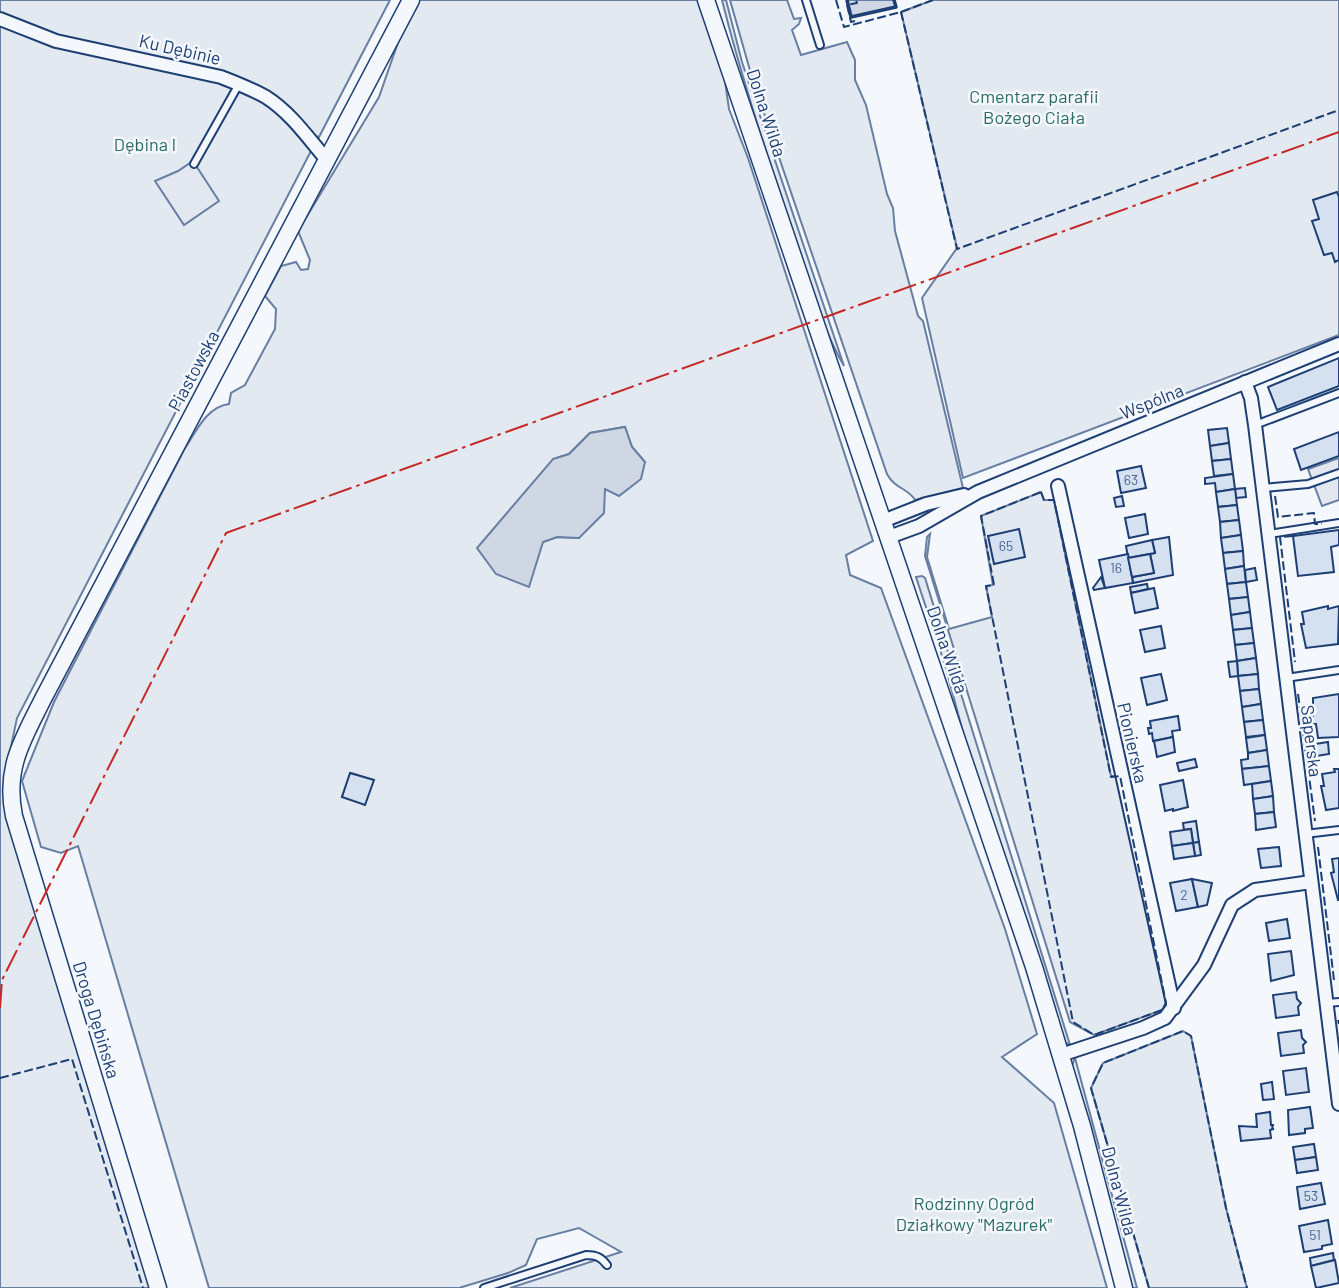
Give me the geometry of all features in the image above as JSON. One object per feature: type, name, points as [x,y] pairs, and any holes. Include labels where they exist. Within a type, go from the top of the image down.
[{"type":"street","name":"Piastowska","points":[[14,761],[44,697],[411,0]]},
{"type":"street","name":"Dolna Wilda","points":[[706,0],[889,537],[1061,1055],[1124,1288]]},
{"type":"street","name":"Dolna Wilda","points":[[714,0],[718,29]]},
{"type":"street","name":"Ku Dębinie","points":[[0,19],[56,41],[221,77],[239,84],[265,97],[290,116],[327,160]]},
{"type":"street","name":"Wspólna","points":[[889,537],[919,526],[978,492],[1339,344]]},
{"type":"street","name":"Saperska","points":[[1245,382],[1251,398],[1255,425],[1311,882],[1333,1003],[1339,1104]]},
{"type":"street","name":"Pionierska","points":[[1058,485],[1174,1008]]},
{"type":"street","name":"Wspólna","points":[[883,520],[926,504],[978,492]]},
{"type":"street","name":"Droga Dębińska","points":[[14,761],[10,794],[14,816],[159,1288]]},
{"type":"street","points":[[1061,1055],[1166,1018],[1204,965],[1231,905],[1255,890],[1311,882]]},
{"type":"lane","points":[[806,0],[820,45]]},
{"type":"lane","points":[[194,164],[239,84]]},
{"type":"lane","points":[[1255,425],[1339,393]]},
{"type":"lane","points":[[1263,488],[1308,484],[1339,473]]},
{"type":"lane","points":[[1269,534],[1339,523]]},
{"type":"lane","points":[[1286,678],[1339,670]]},
{"type":"lane","points":[[1305,834],[1339,830]]},
{"type":"lane","points":[[484,1288],[586,1255],[595,1255],[607,1265]]},
{"type":"green space","name":"Dębina I","points":[[0,0],[390,0],[319,137],[314,136],[309,146],[311,151],[17,718],[6,770],[153,1288],[0,1288]]},
{"type":"green space","name":"Rodzinny Ogród Działkowy \"Mazurek\"","points":[[419,0],[698,0],[725,81],[729,109],[748,158],[873,541],[846,555],[850,575],[881,588],[1005,929],[1037,1034],[1002,1057],[1054,1103],[1107,1288],[510,1288],[621,1252],[579,1228],[537,1239],[526,1265],[459,1288],[209,1288],[78,846],[61,853],[41,847],[22,781],[54,702],[184,450],[208,415],[229,404],[231,393],[245,385],[275,329],[276,309],[265,296],[281,266],[296,262],[301,270],[308,269],[310,260],[298,231],[379,97],[401,34]],"holes":[[[625,427],[632,447],[645,462],[604,488],[579,538],[557,537],[543,542],[553,459],[569,454],[590,433]],[[351,773],[373,780],[365,804],[342,797]]]},
{"type":"green space","points":[[722,0],[726,0],[742,62],[844,366],[810,287],[756,119]]},
{"type":"green space","points":[[730,0],[787,0],[794,19],[801,18],[792,30],[801,55],[847,42],[855,60],[855,80],[866,105],[918,316],[923,321],[963,488],[915,500],[887,474],[753,81]]},
{"type":"green space","name":"Cmentarz parafii Bożego Ciała","points":[[933,0],[1339,0],[1339,335],[963,478],[922,298],[957,248],[901,12]]},
{"type":"green space","points":[[1041,492],[1044,500],[1054,500],[1111,776],[1120,776],[1166,1003],[1162,1010],[1094,1035],[1070,1022],[925,556],[927,537],[930,534],[927,557],[949,629],[992,617],[986,586],[993,585],[981,516]]},
{"type":"green space","points":[[916,577],[925,578],[1070,1045],[1064,1040],[967,747],[945,665]]},
{"type":"green space","points":[[1183,1031],[1191,1036],[1226,1208],[1247,1288],[1149,1288],[1091,1088],[1103,1063]]},
{"type":"green space","points":[[1075,1058],[1137,1288],[1131,1288],[1072,1065]]},
{"type":"shaded area","points":[[847,0],[894,0],[896,7],[851,17]]},
{"type":"shaded area","points":[[193,161],[219,201],[184,225],[155,181]]},
{"type":"shaded area","points":[[625,427],[632,447],[645,462],[641,479],[619,496],[605,489],[604,513],[579,538],[557,537],[543,542],[529,587],[496,574],[477,548],[553,459],[569,454],[590,433]]},
{"type":"shaded area","points":[[1339,458],[1339,500],[1322,506],[1308,469]]},
{"type":"building","points":[[1337,192],[1339,260],[1335,262],[1332,253],[1324,255],[1312,221],[1319,219],[1313,200]]},
{"type":"building","points":[[1339,358],[1339,386],[1277,410],[1268,387]]},
{"type":"building","points":[[1227,428],[1229,443],[1210,446],[1208,430]]},
{"type":"building","points":[[1339,432],[1339,456],[1301,470],[1294,449]]},
{"type":"building","points":[[1229,443],[1231,459],[1212,461],[1210,446]]},
{"type":"building","points":[[1231,459],[1233,474],[1214,476],[1212,461]]},
{"type":"building","points":[[1141,466],[1146,488],[1121,493],[1117,471]]},
{"type":"building","points":[[1233,474],[1235,489],[1216,492],[1215,483],[1205,484],[1205,478]]},
{"type":"building","points":[[1245,488],[1246,497],[1236,498],[1235,489]]},
{"type":"building","points":[[1235,489],[1237,505],[1218,507],[1216,492]]},
{"type":"building","points":[[1122,496],[1124,506],[1116,507],[1114,498]]},
{"type":"building","points":[[1237,505],[1239,520],[1220,522],[1218,507]]},
{"type":"building","points":[[1145,514],[1148,534],[1129,538],[1125,518]]},
{"type":"building","points":[[1239,520],[1241,535],[1221,538],[1220,522]]},
{"type":"building","points":[[1019,529],[1025,557],[994,564],[988,536]]},
{"type":"building","points":[[1339,530],[1339,545],[1331,547],[1334,572],[1298,576],[1293,536]]},
{"type":"building","points":[[1241,535],[1243,551],[1223,553],[1221,538]]},
{"type":"building","points":[[1169,537],[1173,575],[1133,583],[1132,577],[1154,573],[1150,554],[1155,553],[1152,540]]},
{"type":"building","points":[[1152,540],[1155,553],[1128,558],[1126,546]]},
{"type":"building","points":[[1243,551],[1244,566],[1225,569],[1223,553]]},
{"type":"building","points":[[1128,554],[1133,583],[1105,588],[1099,560]]},
{"type":"building","points":[[1150,554],[1154,573],[1132,577],[1128,558]]},
{"type":"building","points":[[1244,566],[1246,582],[1227,584],[1225,569]]},
{"type":"building","points":[[1255,568],[1257,580],[1246,582],[1245,570]]},
{"type":"building","points":[[1101,577],[1105,588],[1094,590],[1093,588]]},
{"type":"building","points":[[1246,582],[1248,597],[1229,599],[1227,584]]},
{"type":"building","points":[[1147,584],[1148,589],[1131,593],[1130,587]]},
{"type":"building","points":[[1154,588],[1158,608],[1135,613],[1131,593]]},
{"type":"building","points":[[1248,597],[1250,612],[1231,615],[1229,599]]},
{"type":"building","points":[[1328,606],[1328,609],[1339,606],[1338,644],[1306,648],[1301,624],[1304,624],[1302,612]]},
{"type":"building","points":[[1250,612],[1252,628],[1233,630],[1231,615]]},
{"type":"building","points":[[1161,626],[1165,648],[1145,652],[1140,630]]},
{"type":"building","points":[[1252,628],[1254,643],[1235,645],[1233,630]]},
{"type":"building","points":[[1254,643],[1256,658],[1237,661],[1235,645]]},
{"type":"building","points":[[1256,658],[1258,674],[1238,676],[1237,661]]},
{"type":"building","points":[[1237,661],[1238,676],[1230,677],[1228,662]]},
{"type":"building","points":[[1161,674],[1167,700],[1147,705],[1141,678]]},
{"type":"building","points":[[1258,674],[1259,689],[1240,691],[1238,676]]},
{"type":"building","points":[[1259,689],[1261,704],[1242,707],[1240,691]]},
{"type":"building","points":[[1339,694],[1339,737],[1318,738],[1316,724],[1313,724],[1313,698]]},
{"type":"building","points":[[1261,704],[1263,720],[1244,722],[1242,707]]},
{"type":"building","points":[[1178,716],[1180,730],[1172,731],[1173,737],[1153,741],[1148,728],[1151,728],[1150,721]]},
{"type":"building","points":[[1263,720],[1265,735],[1246,737],[1244,722]]},
{"type":"building","points":[[1265,735],[1267,750],[1248,753],[1246,738]]},
{"type":"building","points":[[1173,737],[1175,752],[1157,757],[1154,741]]},
{"type":"building","points":[[1328,742],[1329,754],[1316,756],[1315,744]]},
{"type":"building","points":[[1267,750],[1269,766],[1242,769],[1241,760],[1248,759],[1248,753]]},
{"type":"building","points":[[1195,759],[1197,767],[1179,771],[1177,763]]},
{"type":"building","points":[[1269,766],[1271,781],[1244,785],[1242,769]]},
{"type":"building","points":[[1334,769],[1339,769],[1339,808],[1326,810],[1321,786],[1324,786],[1322,774],[1335,772]]},
{"type":"building","points":[[350,773],[374,780],[365,805],[342,797]]},
{"type":"building","points":[[1183,780],[1188,807],[1165,811],[1160,785]]},
{"type":"building","points":[[1271,781],[1273,796],[1253,799],[1252,784]]},
{"type":"building","points":[[1273,796],[1274,812],[1255,814],[1253,799]]},
{"type":"building","points":[[1274,812],[1276,827],[1256,830],[1255,814]]},
{"type":"building","points":[[1196,821],[1199,842],[1193,843],[1191,829],[1184,830],[1183,823]]},
{"type":"building","points":[[1191,829],[1193,843],[1172,846],[1170,832]]},
{"type":"building","points":[[1199,842],[1201,855],[1195,856],[1193,843]]},
{"type":"building","points":[[1193,843],[1195,856],[1174,859],[1172,846]]},
{"type":"building","points":[[1279,847],[1281,866],[1261,868],[1258,849]]},
{"type":"building","points":[[1339,858],[1338,900],[1331,873],[1334,872],[1332,859]]},
{"type":"building","points":[[1192,879],[1198,907],[1176,911],[1170,883]]},
{"type":"building","points":[[1192,879],[1212,883],[1207,905],[1198,907]]},
{"type":"building","points":[[1287,919],[1290,938],[1269,941],[1266,923]]},
{"type":"building","points":[[1291,951],[1294,975],[1271,981],[1268,954]]},
{"type":"building","points":[[1296,992],[1301,1003],[1298,1007],[1299,1015],[1276,1018],[1273,995]]},
{"type":"building","points":[[1301,1030],[1302,1038],[1306,1042],[1303,1045],[1304,1053],[1281,1056],[1278,1033]]},
{"type":"building","points":[[1306,1068],[1309,1092],[1286,1095],[1283,1071]]},
{"type":"building","points":[[1272,1082],[1274,1099],[1263,1100],[1261,1084]]},
{"type":"building","points":[[1310,1107],[1313,1128],[1305,1129],[1305,1133],[1289,1135],[1288,1110]]},
{"type":"building","points":[[1270,1112],[1274,1129],[1270,1130],[1271,1138],[1241,1141],[1239,1126],[1257,1127],[1256,1114]]},
{"type":"building","points":[[1314,1144],[1316,1157],[1295,1160],[1293,1147]]},
{"type":"building","points":[[1316,1157],[1318,1170],[1297,1173],[1295,1160]]},
{"type":"building","points":[[1321,1183],[1325,1204],[1300,1209],[1297,1187]]},
{"type":"building","points":[[1328,1220],[1332,1244],[1304,1252],[1299,1226]]},
{"type":"building","points":[[1333,1253],[1334,1260],[1311,1266],[1310,1258]]},
{"type":"building","points":[[1335,1260],[1339,1283],[1316,1288],[1311,1266]]},
{"type":"fence","points":[[836,0],[844,27],[901,12],[933,0]]},
{"type":"fence","points":[[855,21],[851,22],[847,5],[857,3],[856,0]]},
{"type":"fence","points":[[901,12],[957,249],[1339,110]]},
{"type":"fence","points":[[1041,492],[1044,500],[1054,500],[1111,777],[1120,776],[1166,1003],[1162,1010],[1094,1035],[1073,1022],[986,586],[994,585],[981,516],[1041,492]]},
{"type":"fence","points":[[1275,496],[1278,517],[1314,513],[1315,524],[1322,524]]},
{"type":"fence","points":[[1293,536],[1280,537],[1295,662]]},
{"type":"fence","points":[[1298,694],[1315,821]]},
{"type":"fence","points":[[1318,847],[1334,980]]},
{"type":"fence","points":[[1338,1020],[1339,1024]]},
{"type":"fence","points":[[1149,1288],[1091,1088],[1103,1063],[1183,1031],[1191,1036],[1226,1208],[1247,1288]]},
{"type":"fence","points":[[0,1078],[72,1059],[143,1288]]},
{"type":"wall","points":[[847,0],[851,17],[896,7],[894,0]]},
{"type":"power","points":[[0,1008],[2,980],[226,533],[1339,132]]}]
